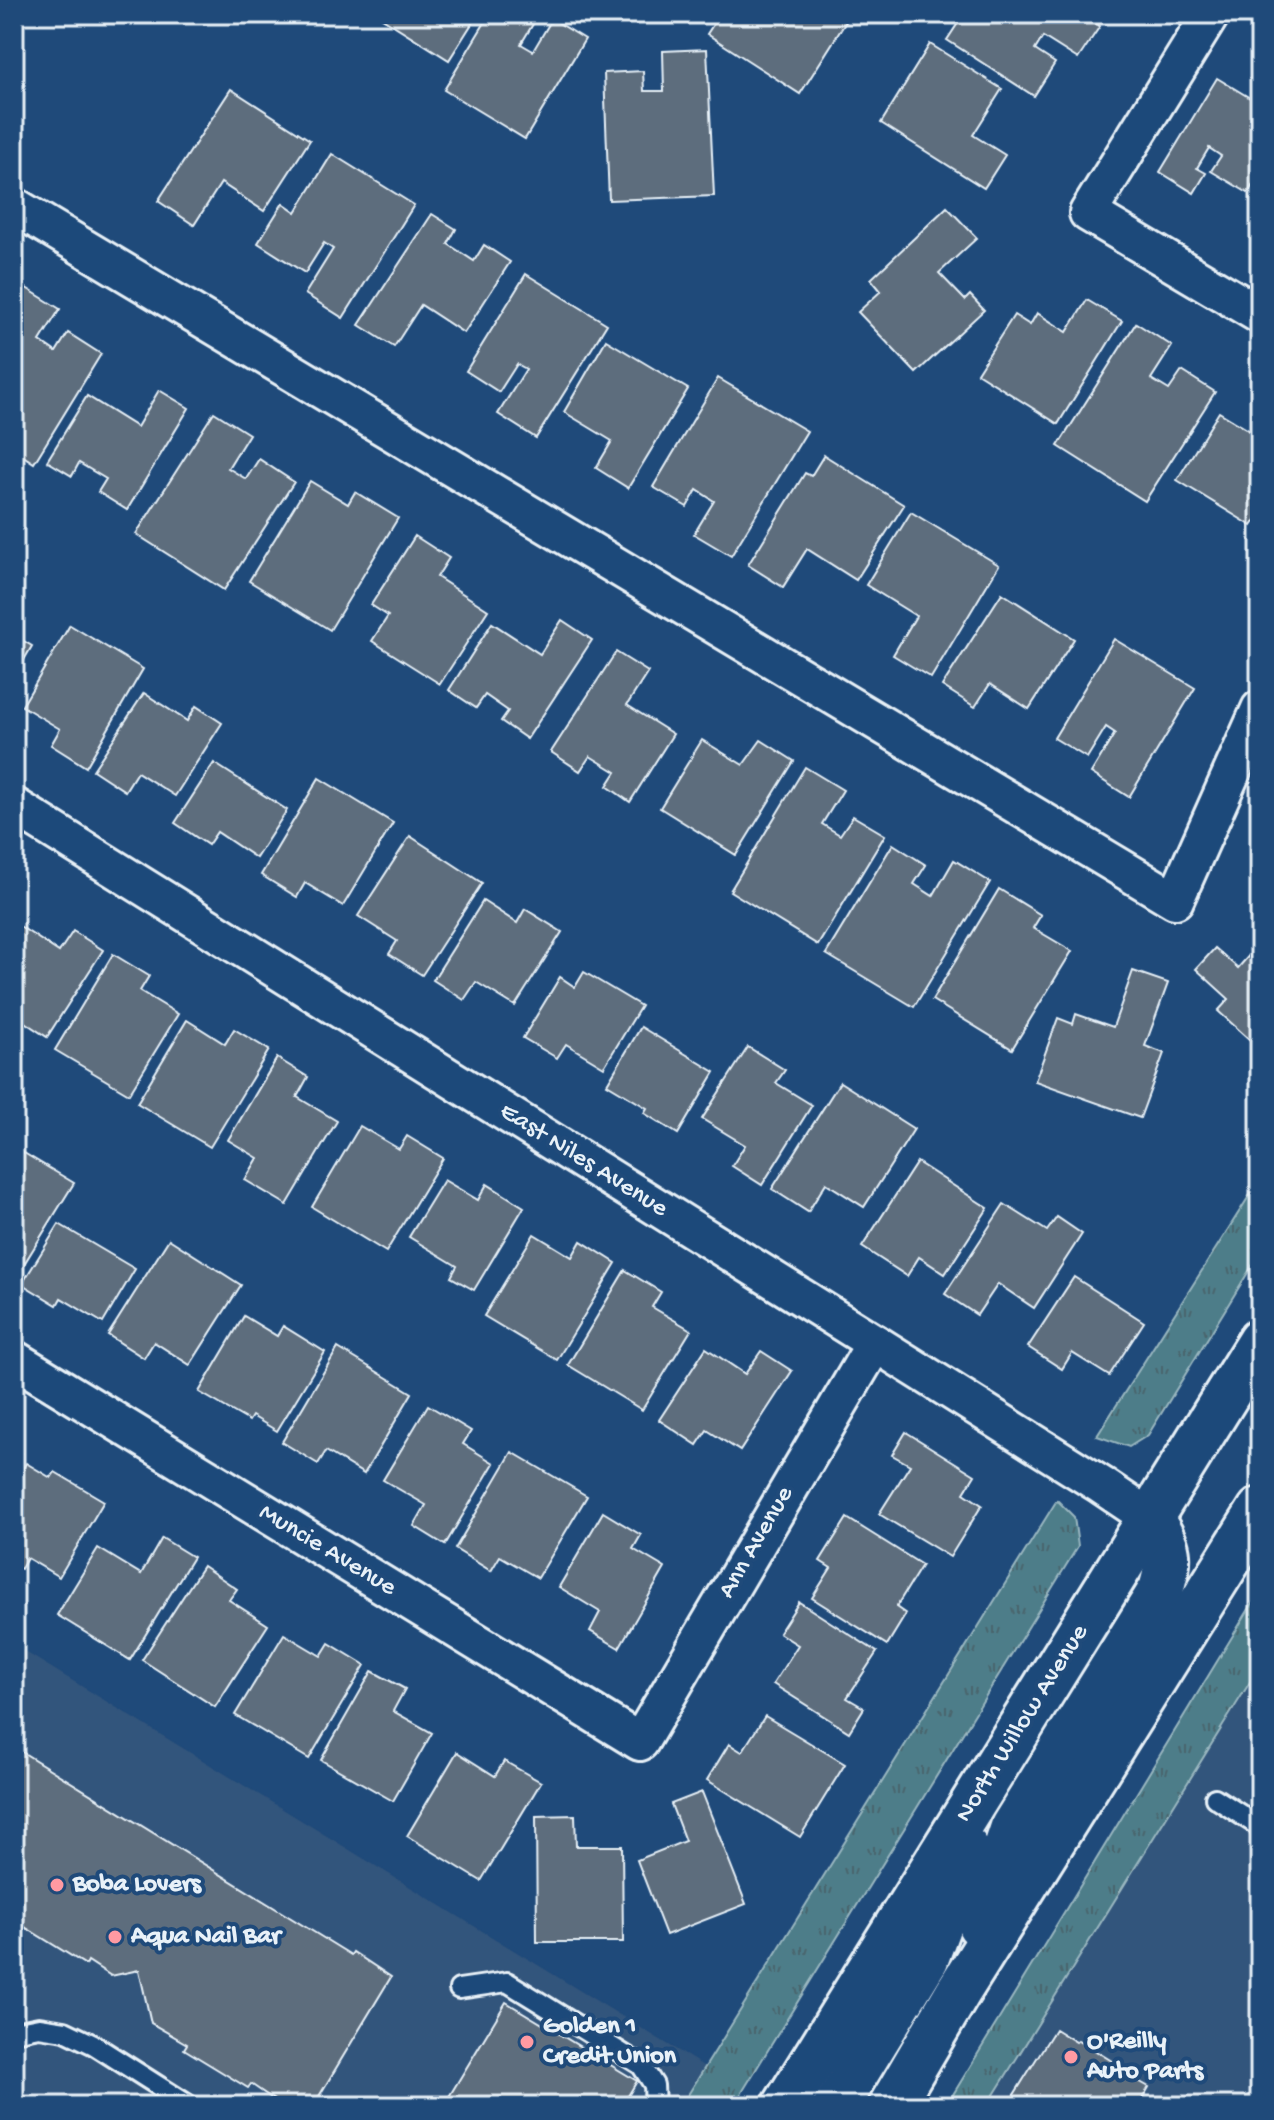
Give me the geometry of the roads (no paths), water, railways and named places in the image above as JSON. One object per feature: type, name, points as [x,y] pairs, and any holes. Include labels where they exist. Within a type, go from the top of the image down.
[{"type":"main road","name":"North Willow Avenue","points":[[785,2106],[1260,1341]]},
{"type":"main road","points":[[891,2106],[958,1992],[1260,1510]]},
{"type":"main road","points":[[958,1992],[1013,1827],[1161,1590],[1168,1552],[1150,1518]]},
{"type":"main road","points":[[836,2106],[926,1959],[1000,1761]]},
{"type":"street","points":[[1211,14],[1088,213],[1260,315]]},
{"type":"street","points":[[14,206],[1175,900],[1260,709]]},
{"type":"street","name":"East Niles Avenue","points":[[14,806],[1150,1518]]},
{"type":"street","name":"Ann Avenue","points":[[640,1742],[875,1343]]},
{"type":"street","name":"Muncie Avenue","points":[[14,1359],[640,1742]]},
{"type":"lane","points":[[1215,1798],[1260,1827]]},
{"type":"lane","points":[[459,1989],[507,1982],[641,2065],[654,2085],[655,2106]]},
{"type":"lane","points":[[14,2032],[39,2027],[65,2031],[94,2045],[190,2106]]},
{"type":"place","name":"Boba Lovers","points":[[57,1885]]},
{"type":"place","name":"Aqua Nail Bar","points":[[115,1937]]},
{"type":"place","name":"Golden 1 Credit Union","points":[[527,2042]]},
{"type":"place","name":"O'Reilly Auto Parts","points":[[1071,2057]]}]
